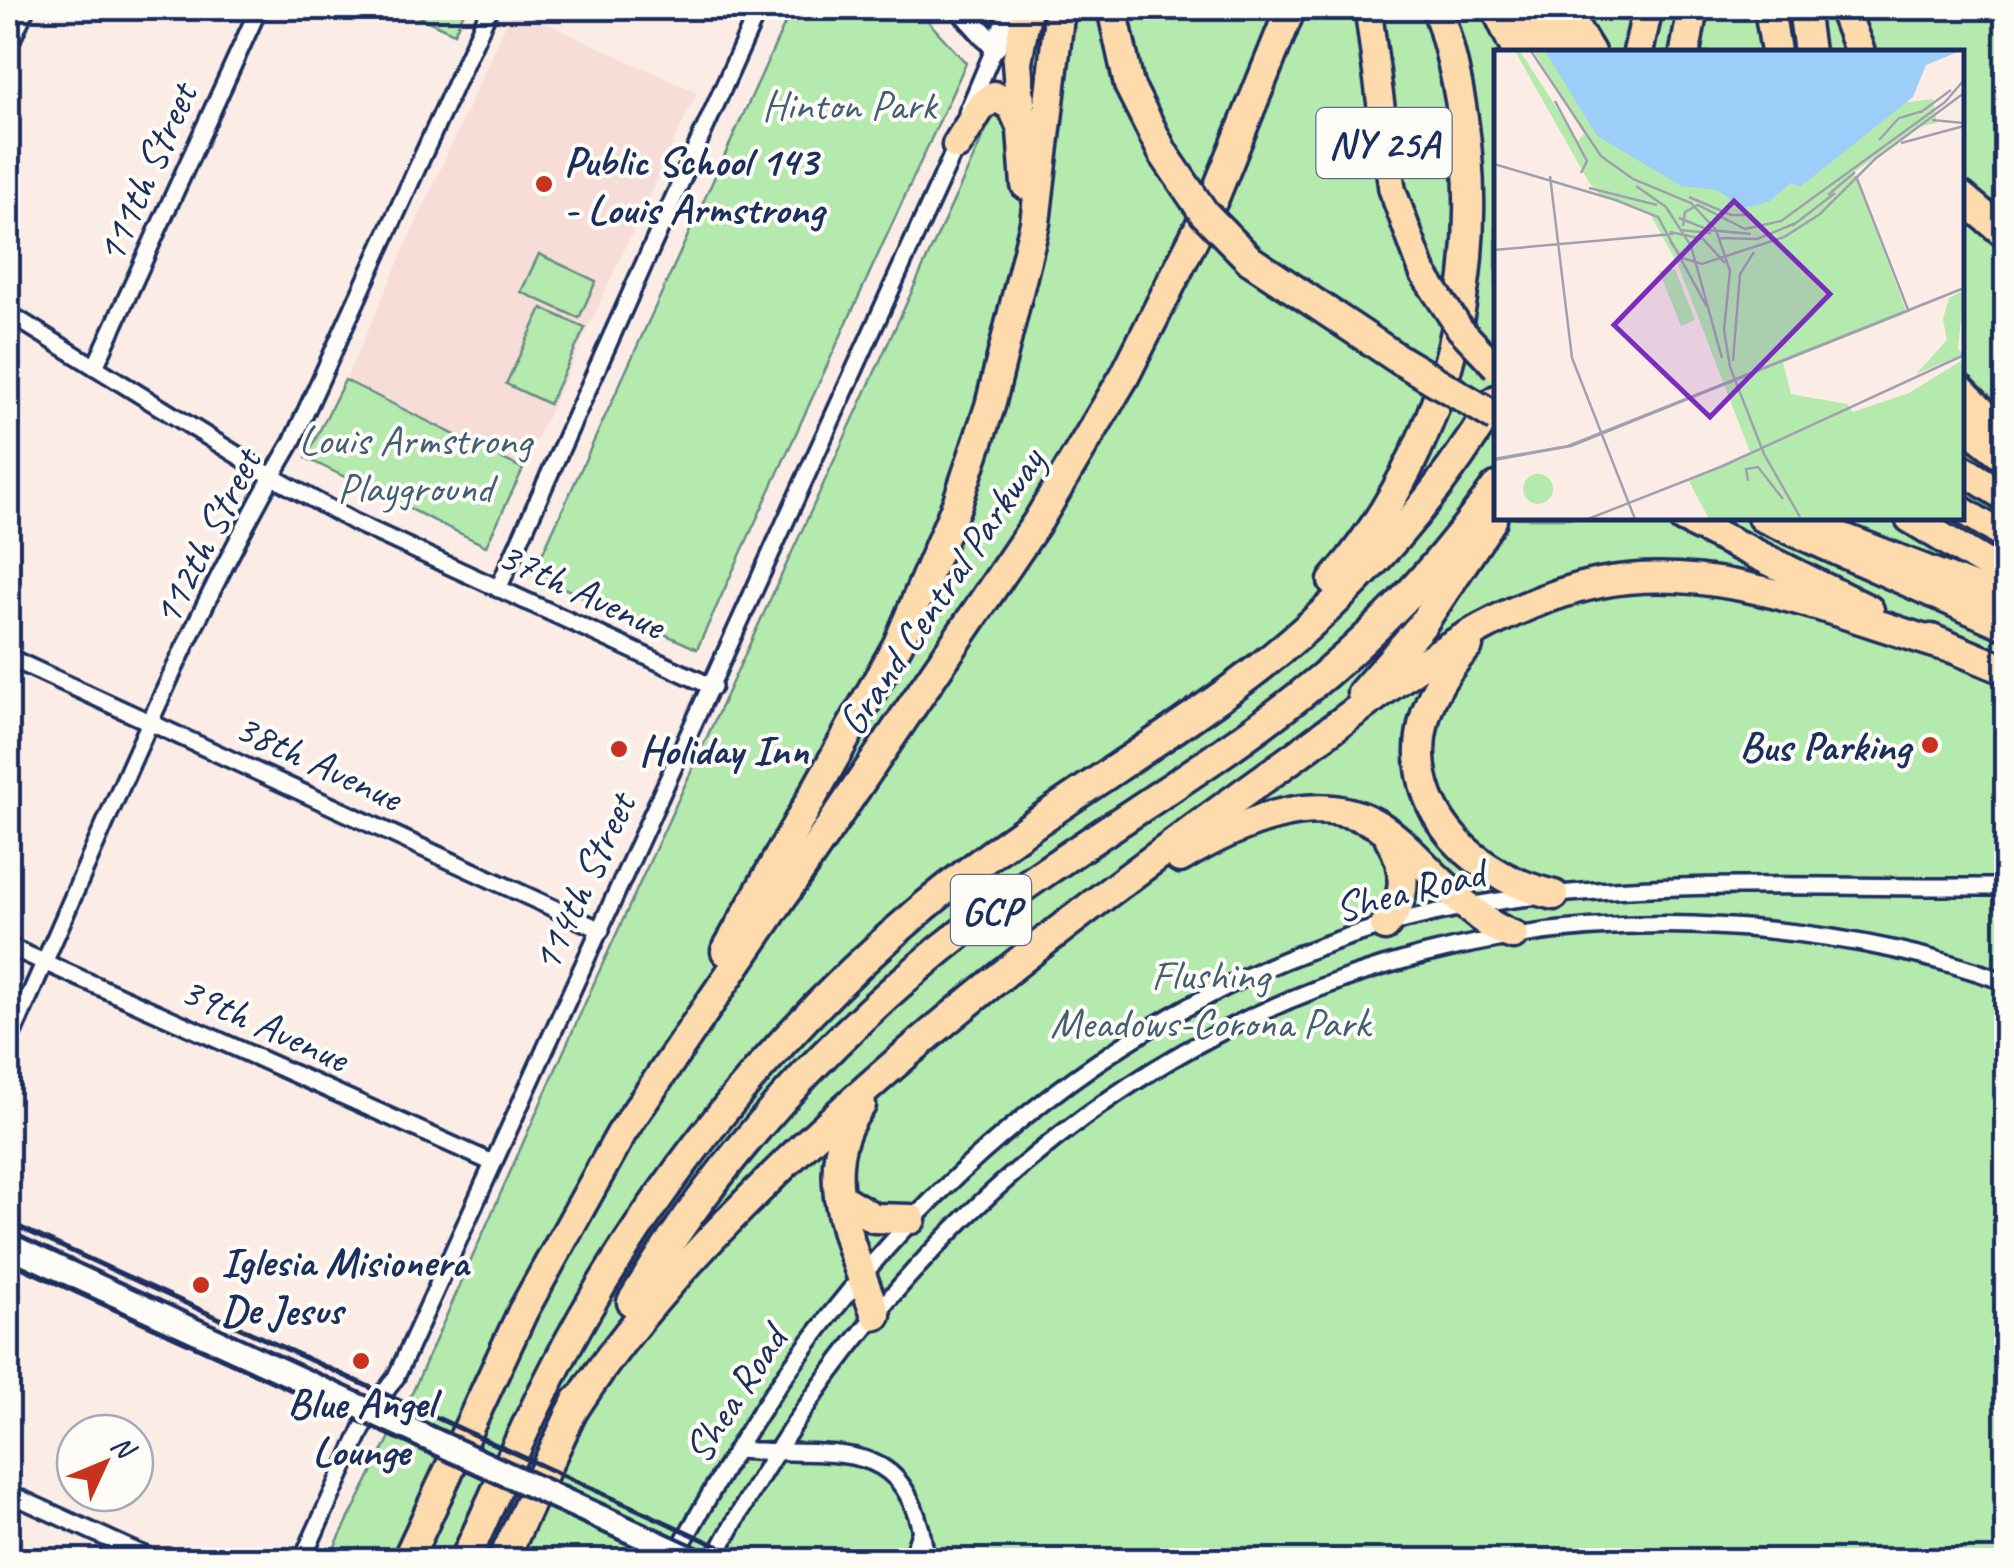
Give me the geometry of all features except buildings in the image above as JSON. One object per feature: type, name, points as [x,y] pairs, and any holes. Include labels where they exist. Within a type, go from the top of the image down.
[{"type":"highway","points":[[1023,271],[1026,201],[1017,55],[1027,8]]},
{"type":"highway","points":[[621,1134],[913,613],[982,432],[1023,271],[1038,201],[1060,8]]},
{"type":"highway","points":[[1112,8],[1129,84],[1163,153],[1204,214],[1250,260],[1400,360],[1494,416]]},
{"type":"highway","points":[[1127,8],[1138,88],[1163,153]]},
{"type":"highway","name":"Grand Central Parkway","points":[[408,1560],[523,1312],[621,1134],[991,590],[1090,435],[1200,230],[1291,8]]},
{"type":"highway","points":[[1224,693],[1292,625],[1370,535],[1410,466],[1442,387],[1466,283],[1470,182],[1456,76],[1437,8]]},
{"type":"highway","points":[[1496,8],[1517,50]]},
{"type":"highway","points":[[1540,8],[1566,50]]},
{"type":"highway","points":[[1563,8],[1589,50]]},
{"type":"highway","points":[[1638,50],[1648,8]]},
{"type":"highway","points":[[1685,50],[1694,8]]},
{"type":"highway","points":[[1769,8],[1776,50]]},
{"type":"highway","points":[[1803,8],[1808,50]]},
{"type":"highway","points":[[1843,8],[1859,50]]},
{"type":"highway","points":[[995,47],[1018,88]]},
{"type":"highway","points":[[957,144],[980,108],[994,96],[1012,106],[1022,130]]},
{"type":"highway","points":[[1964,199],[2006,234]]},
{"type":"highway","points":[[1964,393],[2006,435]]},
{"type":"highway","name":"GCP","points":[[465,1560],[582,1318],[654,1204],[745,1085],[848,976],[949,886],[1224,693],[1304,631],[1377,560],[1442,482],[1494,403]]},
{"type":"highway","points":[[1964,425],[2006,458]]},
{"type":"highway","points":[[1964,470],[2004,496]]},
{"type":"highway","name":"GCP","points":[[503,1560],[570,1414],[634,1297],[690,1213],[752,1134],[820,1059],[970,926],[1247,734],[1327,673],[1401,603],[1494,489]]},
{"type":"highway","points":[[1242,794],[1382,673],[1438,602],[1494,517]]},
{"type":"highway","points":[[1686,520],[2006,670]]},
{"type":"highway","points":[[1797,520],[2006,601]]},
{"type":"highway","points":[[1912,520],[1970,585]]},
{"type":"highway","points":[[1970,585],[2006,576]]},
{"type":"highway","points":[[570,1414],[627,1331],[676,1272],[860,1092],[1055,934],[1450,646],[1507,616],[1601,583],[1688,578],[1733,584],[1948,646]]},
{"type":"highway","points":[[1507,616],[1465,650],[1435,689],[1421,724],[1422,772],[1438,819],[1461,849],[1505,878],[1554,895]]},
{"type":"highway","points":[[1055,934],[1202,846],[1254,822],[1315,810],[1344,812],[1375,824],[1468,906],[1513,934]]},
{"type":"highway","points":[[1375,824],[1396,848],[1404,882],[1399,904],[1384,926]]},
{"type":"highway","points":[[876,1315],[839,1197],[836,1161],[850,1118],[942,1022]]},
{"type":"highway","points":[[839,1197],[874,1218],[911,1219]]},
{"type":"main road","name":"NY 25A","points":[[1368,8],[1392,189],[1423,272],[1460,329],[1494,365]]},
{"type":"main road","points":[[1516,8],[1546,50]]},
{"type":"main road","points":[[1964,511],[1998,532]]},
{"type":"main road","points":[[1767,520],[1970,585],[2006,628]]},
{"type":"main road","points":[[8,1245],[694,1560]]},
{"type":"street","points":[[8,48],[26,8]]},
{"type":"street","name":"111th Street","points":[[95,367],[259,8]]},
{"type":"street","name":"112th Street","points":[[8,1044],[153,722],[271,476],[292,442],[490,8]]},
{"type":"street","points":[[498,588],[759,8]]},
{"type":"street","points":[[960,8],[995,47]]},
{"type":"street","name":"114th Street","points":[[302,1560],[370,1412],[396,1377],[713,687],[957,144],[1013,8]]},
{"type":"street","name":"37th Avenue","points":[[8,314],[271,476],[354,522],[713,687]]},
{"type":"street","name":"38th Avenue","points":[[8,657],[601,930]]},
{"type":"street","name":"Shea Road","points":[[673,1560],[784,1376],[862,1274],[911,1219],[1014,1123],[1126,1043],[1242,980],[1307,952],[1384,926],[1468,906],[1554,895],[2006,887]]},
{"type":"street","name":"Shea Road","points":[[714,1560],[778,1453],[876,1315],[944,1238],[1020,1167],[1087,1114],[1158,1066],[1247,1018],[1340,978],[1410,955],[1513,934],[1642,924],[1774,930],[1892,948],[2006,982]]},
{"type":"street","name":"39th Avenue","points":[[8,946],[494,1164]]},
{"type":"street","points":[[736,1450],[854,1456],[879,1463],[909,1491],[922,1526],[926,1560]]},
{"type":"street","points":[[8,1493],[156,1560]]},
{"type":"street","points":[[910,1560],[922,1526]]},
{"type":"shaded area","name":"Public School 143 - Louis Armstrong","points":[[513,8],[697,92],[523,469],[345,381]]},
{"type":"green space","points":[[400,8],[466,8],[454,33]]},
{"type":"green space","name":"Hinton Park","points":[[792,8],[916,8],[966,63],[697,649],[533,574]]},
{"type":"green space","name":"Flushing Meadows-Corona Park","points":[[1034,8],[2006,8],[2006,1560],[328,1560],[413,1391],[598,974],[1022,52]]},
{"type":"green space","points":[[539,254],[596,281],[579,318],[521,292]]},
{"type":"green space","points":[[542,308],[585,328],[549,404],[506,384]]},
{"type":"green space","name":"Louis Armstrong Playground","points":[[345,380],[523,469],[486,546],[306,458]]},
{"type":"railway","points":[[8,1222],[748,1560]]},
{"type":"railway","points":[[8,1261],[665,1560]]},
{"type":"place","name":"Public School 143 - Louis Armstrong","points":[[544,184]]},
{"type":"place","name":"Bus Parking","points":[[1930,745]]},
{"type":"place","name":"Holiday Inn","points":[[619,749]]},
{"type":"place","name":"Iglesia Misionera De Jesus","points":[[201,1285]]},
{"type":"place","name":"Blue Angel Lounge","points":[[361,1361]]}]
